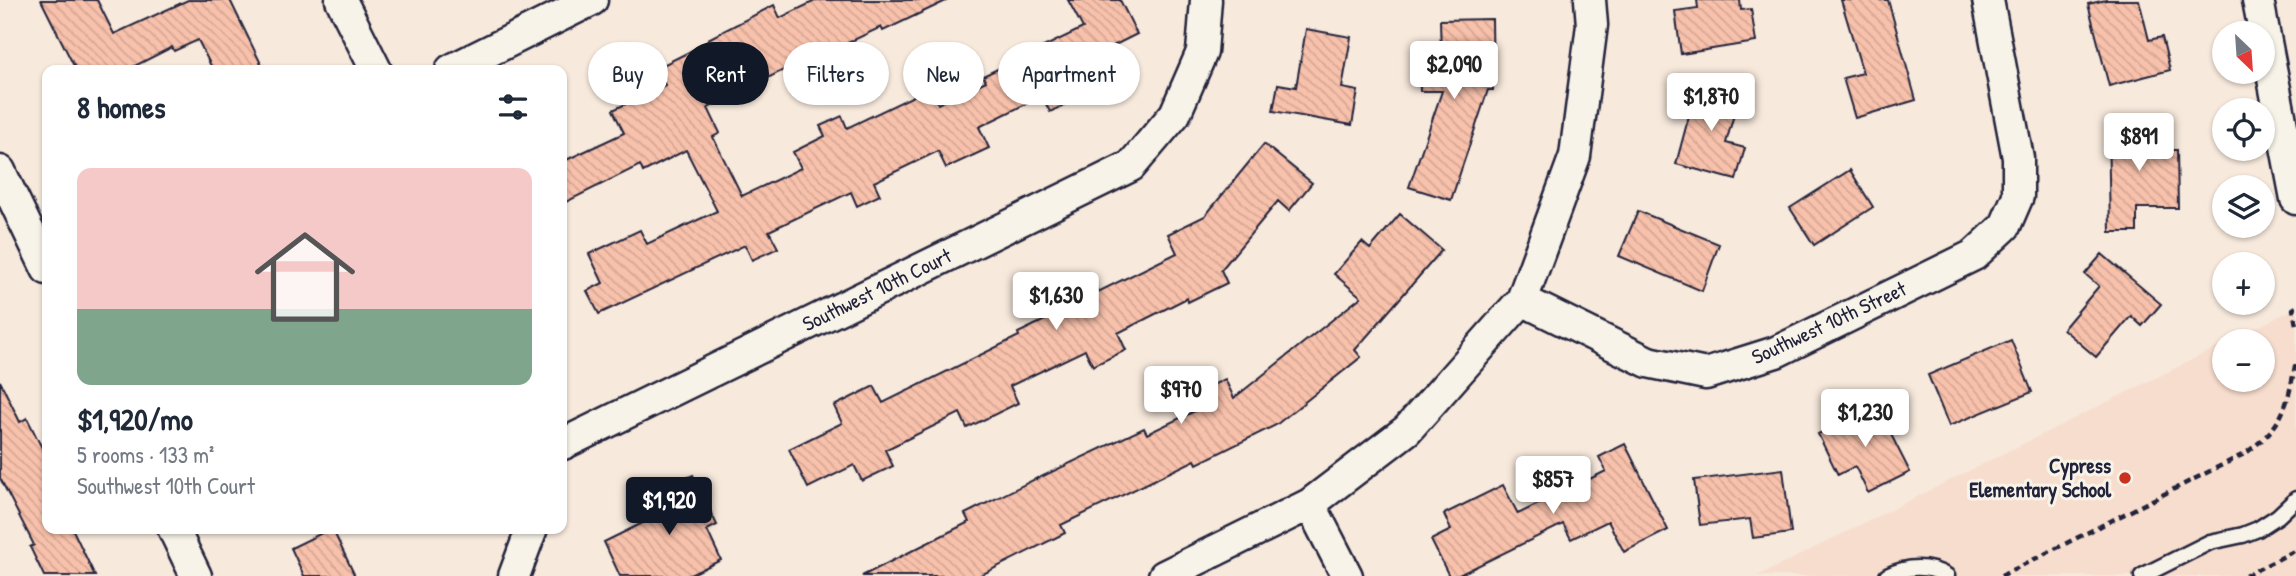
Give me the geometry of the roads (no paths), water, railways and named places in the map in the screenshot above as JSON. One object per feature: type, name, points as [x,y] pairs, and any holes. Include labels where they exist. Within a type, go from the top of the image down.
[{"type":"street","points":[[341,0],[374,65]]},
{"type":"street","points":[[461,65],[592,0]]},
{"type":"street","name":"Southwest 10th Court","points":[[567,443],[1131,166],[1175,114],[1202,52],[1206,0]]},
{"type":"street","points":[[1164,576],[1310,504],[1407,430],[1522,300],[1574,156],[1592,25],[1590,0]]},
{"type":"street","name":"Southwest 10th Street","points":[[1522,300],[1648,362],[1706,374],[1776,352],[1974,255],[2005,226],[2018,196],[2018,158],[1988,0]]},
{"type":"street","points":[[2258,0],[2292,149],[2296,199]]},
{"type":"street","points":[[0,171],[42,259]]},
{"type":"street","points":[[1310,504],[1347,576]]},
{"type":"street","points":[[176,534],[196,576]]},
{"type":"street","points":[[514,576],[530,534]]},
{"type":"lane","points":[[2142,576],[2210,542],[2258,529],[2278,516],[2296,499]]},
{"type":"lane","points":[[1887,576],[1907,567],[1925,567],[1947,576]]},
{"type":"place","name":"Cypress Elementary School","points":[[2125,478]]}]
